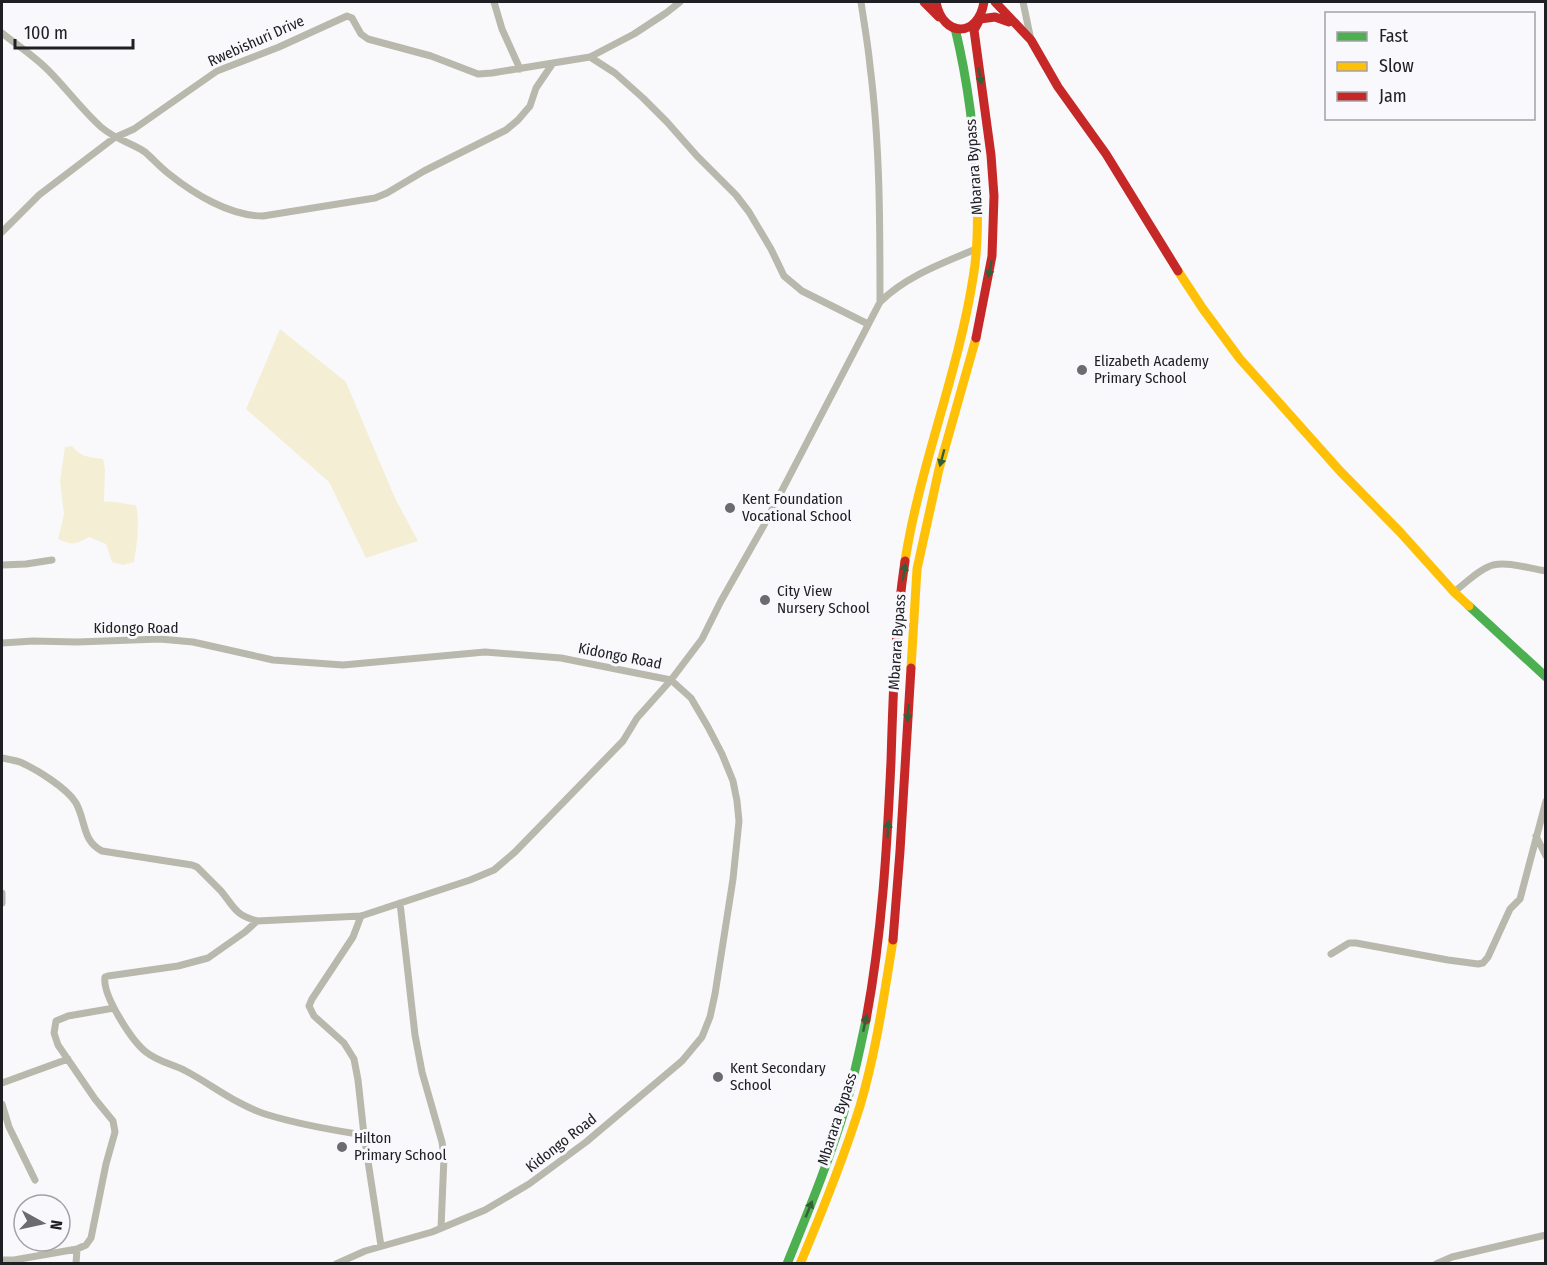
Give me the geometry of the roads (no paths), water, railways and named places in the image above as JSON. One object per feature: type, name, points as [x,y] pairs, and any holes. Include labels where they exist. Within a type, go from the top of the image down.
[{"type":"main road","points":[[924,2],[943,22],[955,28],[964,29],[990,16],[1000,17],[1019,28]]},
{"type":"main road","points":[[936,2],[939,17]]},
{"type":"main road","name":"Mbarara Bypass","points":[[800,1263],[825,1204],[860,1105],[877,1036],[893,939],[917,569],[939,469],[976,337],[992,256],[994,196],[991,155],[974,30],[983,14],[984,2]]},
{"type":"main road","points":[[995,2],[1031,39],[1058,87],[1106,154],[1203,309],[1240,359],[1353,485],[1400,532],[1454,592],[1545,677]]},
{"type":"main road","name":"Mbarara Bypass","points":[[787,1263],[817,1191],[842,1118],[869,1002],[887,855],[896,657],[903,573],[916,501],[973,278],[977,200],[972,122],[955,28]]},
{"type":"street","points":[[494,2],[502,29],[520,69]]},
{"type":"street","name":"Rwebishuri Drive","points":[[2,232],[39,195],[114,138],[134,129],[217,71],[279,47],[347,16],[352,18],[361,34],[369,39],[484,74],[590,57],[634,34],[680,2]]},
{"type":"street","points":[[861,2],[871,68],[877,149],[880,302]]},
{"type":"street","points":[[1023,2],[1031,39]]},
{"type":"street","points":[[2,33],[47,69],[114,138],[130,143],[144,152],[199,195],[232,211],[250,216],[285,213],[375,198],[387,193],[424,171],[506,130],[530,106],[536,88],[554,63]]},
{"type":"street","points":[[590,57],[615,73],[643,98],[736,195],[749,212],[784,276],[792,284],[801,291],[868,324]]},
{"type":"street","points":[[2,758],[19,762],[37,771],[64,790],[76,802],[87,835],[95,848],[197,867],[236,912],[257,921],[361,916],[494,870],[515,852],[623,741],[637,718],[702,639],[880,302],[889,292],[914,277],[947,260],[976,249]]},
{"type":"street","points":[[2,565],[52,560]]},
{"type":"street","points":[[1454,592],[1494,565],[1507,564],[1545,571]]},
{"type":"street","name":"Kidongo Road","points":[[2,643],[160,639],[193,642],[273,660],[343,665],[485,652],[561,658],[670,680],[691,698],[708,727],[733,781],[738,822],[733,879],[715,994],[710,1017],[702,1037],[682,1060],[586,1142],[529,1184],[485,1210],[441,1228],[365,1251],[336,1263]]},
{"type":"street","points":[[1330,954],[1349,943],[1356,943],[1448,960],[1483,963],[1510,909],[1520,899],[1545,801]]},
{"type":"street","points":[[1536,836],[1545,856]]},
{"type":"street","points":[[2,893],[2,903]]},
{"type":"street","points":[[400,903],[415,1035],[444,1157],[441,1228]]},
{"type":"street","points":[[361,916],[353,938],[309,1006],[314,1016],[344,1043],[354,1059],[381,1246]]},
{"type":"street","points":[[257,921],[246,932],[208,958],[178,966],[105,977],[106,989],[114,1008],[144,1050],[154,1058],[183,1070],[245,1106],[264,1114],[364,1135]]},
{"type":"street","points":[[2,1260],[77,1249],[86,1245],[91,1238],[115,1125],[58,1045],[54,1033],[56,1022],[68,1016],[114,1008]]},
{"type":"street","points":[[2,1083],[68,1059]]},
{"type":"street","points":[[2,1104],[9,1127],[35,1180]]},
{"type":"street","points":[[1436,1263],[1452,1257],[1545,1235]]},
{"type":"street","points":[[76,1263],[77,1249]]},
{"type":"place","name":"Elizabeth Academy Primary School","points":[[1082,370]]},
{"type":"place","name":"Kent Foundation Vocational School","points":[[730,508]]},
{"type":"place","name":"City View Nursery School","points":[[765,600]]},
{"type":"place","name":"Kent Secondary School","points":[[718,1077]]},
{"type":"place","name":"Hilton Primary School","points":[[342,1147]]}]
